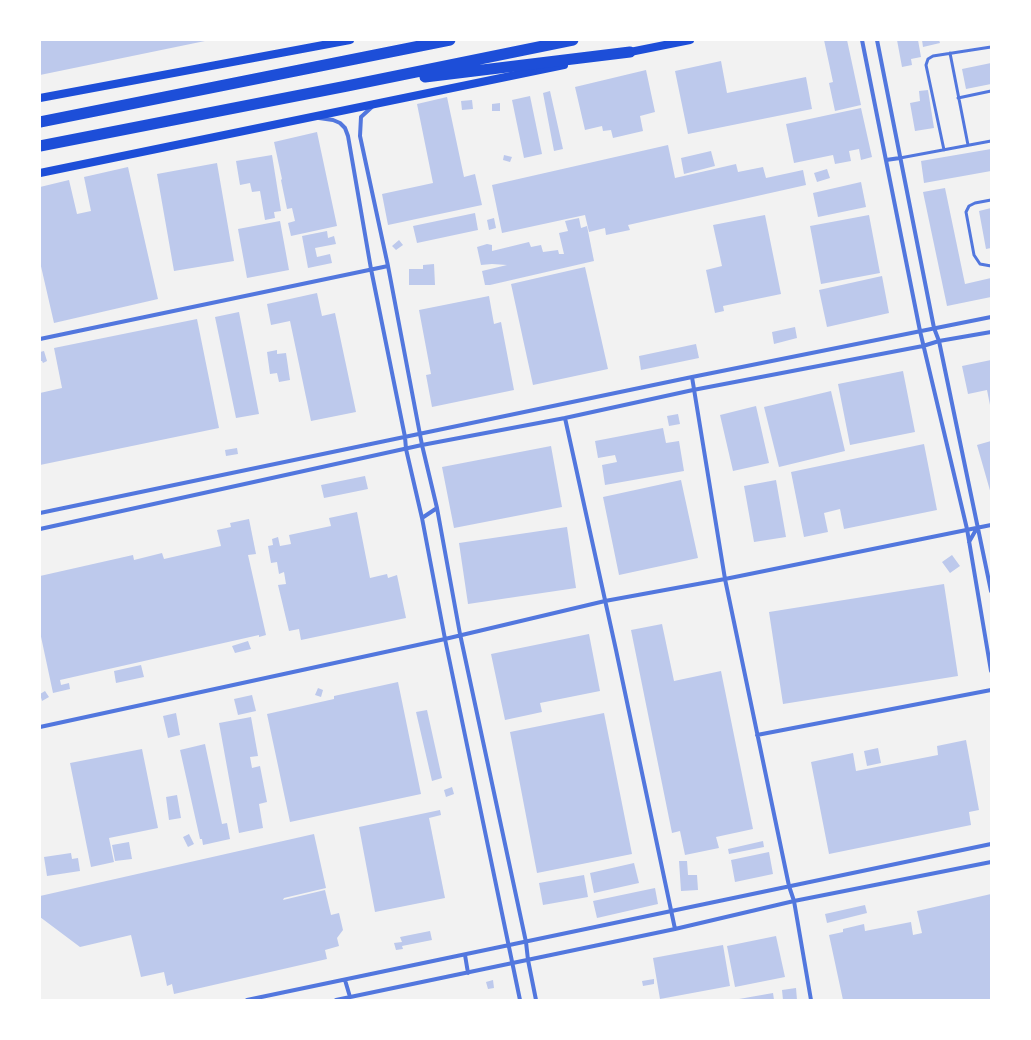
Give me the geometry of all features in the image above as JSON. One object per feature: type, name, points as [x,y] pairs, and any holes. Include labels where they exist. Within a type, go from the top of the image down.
[{"type":"highway","points":[[40,122],[450,40]]},
{"type":"highway","points":[[40,146],[573,40]]},
{"type":"highway","points":[[347,86],[630,52]]},
{"type":"main road","points":[[40,98],[350,40]]},
{"type":"main road","points":[[40,173],[690,40]]},
{"type":"street","points":[[862,40],[923,346],[967,529],[991,671]]},
{"type":"street","points":[[877,40],[934,328],[939,341],[991,591]]},
{"type":"street","points":[[376,104],[361,117],[360,136],[388,266],[422,445],[437,508],[460,634],[526,942],[536,1000]]},
{"type":"street","points":[[311,117],[333,120],[340,123],[345,128],[348,136],[371,269],[406,449],[422,518],[445,639],[520,1000]]},
{"type":"street","points":[[886,160],[900,158]]},
{"type":"street","points":[[40,339],[388,266]]},
{"type":"street","points":[[40,513],[692,377],[991,317]]},
{"type":"street","points":[[40,529],[422,445],[565,418],[693,390],[991,332]]},
{"type":"street","points":[[692,377],[725,579],[789,886],[794,902],[811,1000]]},
{"type":"street","points":[[565,418],[675,929]]},
{"type":"street","points":[[422,518],[437,508]]},
{"type":"street","points":[[40,727],[445,639],[460,634],[605,601],[725,579],[991,525]]},
{"type":"street","points":[[969,542],[978,527]]},
{"type":"street","points":[[757,735],[991,690]]},
{"type":"street","points":[[247,1000],[991,844]]},
{"type":"street","points":[[336,1000],[675,929],[794,902],[991,862]]},
{"type":"street","points":[[465,954],[468,972]]},
{"type":"street","points":[[345,980],[350,997]]},
{"type":"lane","points":[[944,150],[926,66],[928,60],[932,56],[991,47]]},
{"type":"lane","points":[[950,53],[968,145]]},
{"type":"lane","points":[[958,98],[991,91]]},
{"type":"lane","points":[[900,158],[991,141]]},
{"type":"lane","points":[[991,200],[968,206],[966,212],[974,255],[980,264],[991,266]]},
{"type":"building","points":[[40,40],[205,40],[205,41],[40,75]]},
{"type":"building","points":[[824,40],[847,40],[861,105],[835,111],[829,83],[833,82]]},
{"type":"building","points":[[897,40],[918,40],[921,57],[911,59],[912,65],[902,67]]},
{"type":"building","points":[[922,40],[939,40],[940,43],[923,47]]},
{"type":"building","points":[[721,61],[727,93],[806,77],[812,109],[688,134],[675,71]]},
{"type":"building","points":[[991,63],[991,84],[966,89],[962,69]]},
{"type":"building","points":[[646,70],[655,112],[640,116],[643,131],[613,138],[611,130],[603,131],[602,126],[585,130],[575,87]]},
{"type":"building","points":[[928,90],[934,128],[915,131],[910,103],[920,101],[919,91]]},
{"type":"building","points":[[550,91],[563,149],[554,151],[543,93]]},
{"type":"building","points":[[530,96],[542,154],[524,158],[512,100]]},
{"type":"building","points":[[447,97],[464,177],[475,174],[482,205],[388,225],[382,194],[433,183],[417,104]]},
{"type":"building","points":[[472,100],[473,109],[462,110],[461,101]]},
{"type":"building","points":[[500,103],[500,111],[492,111],[492,104]]},
{"type":"building","points":[[861,108],[872,157],[861,160],[859,149],[849,151],[851,161],[835,164],[833,155],[794,163],[786,124]]},
{"type":"building","points":[[317,132],[337,226],[291,236],[288,223],[295,221],[292,208],[287,209],[274,142]]},
{"type":"building","points":[[668,145],[675,178],[736,164],[738,172],[763,167],[766,178],[803,170],[806,185],[628,225],[630,230],[606,235],[605,228],[589,232],[585,215],[502,233],[492,185]]},
{"type":"building","points":[[991,149],[991,171],[924,183],[921,161]]},
{"type":"building","points":[[711,151],[715,166],[684,174],[681,158]]},
{"type":"building","points":[[272,155],[281,211],[274,212],[275,218],[265,220],[260,191],[252,192],[250,183],[240,185],[236,161]]},
{"type":"building","points":[[504,155],[512,157],[510,162],[503,160]]},
{"type":"building","points":[[217,163],[234,261],[174,271],[157,174]]},
{"type":"building","points":[[128,167],[158,299],[54,323],[40,262],[40,187],[69,180],[77,214],[91,211],[84,177]]},
{"type":"building","points":[[827,169],[830,178],[817,182],[814,173]]},
{"type":"building","points":[[861,182],[866,207],[818,217],[813,193]]},
{"type":"building","points":[[945,188],[965,284],[991,278],[991,297],[947,306],[923,192]]},
{"type":"building","points":[[991,208],[991,248],[986,249],[979,211]]},
{"type":"building","points":[[475,213],[478,230],[417,243],[413,226]]},
{"type":"building","points":[[765,215],[781,294],[723,306],[724,311],[715,313],[706,270],[722,266],[713,225]]},
{"type":"building","points":[[869,215],[880,273],[821,284],[810,226]]},
{"type":"building","points":[[494,218],[496,228],[489,230],[487,220]]},
{"type":"building","points":[[579,218],[581,228],[587,226],[594,261],[485,285],[482,271],[507,265],[481,265],[477,247],[487,244],[492,245],[492,251],[529,242],[531,247],[541,245],[543,252],[558,250],[559,254],[564,254],[559,233],[568,231],[565,221]]},
{"type":"building","points":[[280,221],[289,270],[247,278],[238,229]]},
{"type":"building","points":[[327,231],[328,238],[334,236],[336,244],[315,248],[317,257],[330,254],[332,263],[308,268],[302,236]]},
{"type":"building","points":[[399,240],[403,245],[396,250],[392,246]]},
{"type":"building","points":[[434,264],[435,285],[409,285],[409,269],[423,269],[423,265]]},
{"type":"building","points":[[585,267],[608,369],[533,385],[511,284]]},
{"type":"building","points":[[882,276],[889,313],[827,327],[819,290]]},
{"type":"building","points":[[317,293],[322,316],[335,313],[356,412],[311,421],[290,321],[271,325],[267,304]]},
{"type":"building","points":[[489,296],[494,324],[501,322],[514,390],[432,407],[426,375],[431,374],[419,310]]},
{"type":"building","points":[[239,312],[259,414],[236,418],[215,317]]},
{"type":"building","points":[[197,319],[219,428],[40,465],[40,393],[62,388],[54,348]]},
{"type":"building","points":[[795,327],[797,338],[774,344],[772,332]]},
{"type":"building","points":[[696,344],[699,358],[641,370],[639,356]]},
{"type":"building","points":[[277,350],[277,354],[286,353],[290,380],[279,382],[277,373],[270,374],[267,352]]},
{"type":"building","points":[[44,351],[47,361],[43,363],[40,361],[40,352]]},
{"type":"building","points":[[991,360],[990,405],[987,390],[968,394],[962,366]]},
{"type":"building","points":[[903,371],[915,432],[850,445],[838,384]]},
{"type":"building","points":[[831,391],[845,451],[779,467],[764,407]]},
{"type":"building","points":[[756,406],[769,463],[733,471],[720,415]]},
{"type":"building","points":[[678,414],[680,424],[669,426],[667,416]]},
{"type":"building","points":[[663,428],[666,443],[679,441],[684,471],[605,485],[602,465],[617,462],[615,455],[598,458],[595,441]]},
{"type":"building","points":[[991,441],[991,494],[977,445]]},
{"type":"building","points":[[924,444],[937,510],[844,529],[840,509],[824,513],[828,532],[804,537],[791,472]]},
{"type":"building","points":[[551,446],[562,507],[454,528],[442,467]]},
{"type":"building","points":[[237,448],[238,454],[226,456],[225,450]]},
{"type":"building","points":[[365,476],[368,489],[324,498],[321,485]]},
{"type":"building","points":[[681,480],[698,558],[619,575],[603,497]]},
{"type":"building","points":[[776,480],[786,537],[754,542],[744,486]]},
{"type":"building","points":[[357,512],[370,578],[387,574],[388,578],[397,575],[406,618],[301,640],[299,629],[289,631],[278,585],[286,584],[284,572],[279,574],[277,562],[271,563],[268,546],[273,545],[272,539],[278,537],[280,546],[291,544],[289,535],[331,526],[329,518]]},
{"type":"building","points":[[249,519],[256,554],[248,555],[266,635],[259,637],[259,635],[60,680],[61,685],[69,683],[70,689],[53,693],[40,632],[40,576],[133,555],[134,560],[162,553],[164,559],[221,546],[217,530],[231,527],[230,523]]},
{"type":"building","points":[[567,527],[576,588],[468,604],[459,543]]},
{"type":"building","points":[[952,555],[960,566],[950,573],[942,562]]},
{"type":"building","points":[[944,584],[958,676],[783,704],[769,612]]},
{"type":"building","points":[[662,624],[674,681],[721,671],[753,829],[716,837],[719,848],[685,855],[680,831],[672,833],[631,630]]},
{"type":"building","points":[[589,634],[600,691],[540,703],[542,712],[505,720],[491,654]]},
{"type":"building","points":[[248,641],[251,649],[235,653],[232,646]]},
{"type":"building","points":[[141,665],[144,677],[116,683],[114,671]]},
{"type":"building","points":[[398,682],[421,794],[290,822],[267,714],[334,699],[334,696]]},
{"type":"building","points":[[318,688],[323,690],[321,697],[315,695]]},
{"type":"building","points":[[45,691],[49,697],[42,701],[40,694]]},
{"type":"building","points":[[252,695],[256,711],[238,715],[234,699]]},
{"type":"building","points":[[427,710],[442,778],[432,781],[416,712]]},
{"type":"building","points":[[176,713],[180,735],[168,738],[163,716]]},
{"type":"building","points":[[604,713],[632,854],[537,873],[510,732]]},
{"type":"building","points":[[251,717],[258,756],[250,757],[252,768],[260,766],[267,802],[259,804],[263,828],[239,833],[219,723]]},
{"type":"building","points":[[966,740],[979,810],[969,812],[971,825],[829,854],[811,762],[853,753],[856,771],[938,755],[937,746]]},
{"type":"building","points":[[205,744],[222,824],[227,823],[230,839],[203,845],[202,839],[200,839],[180,750]]},
{"type":"building","points":[[878,748],[881,763],[867,766],[864,751]]},
{"type":"building","points":[[142,749],[158,828],[109,838],[114,862],[91,867],[70,763]]},
{"type":"building","points":[[452,787],[454,794],[446,797],[444,790]]},
{"type":"building","points":[[177,795],[181,818],[169,820],[166,797]]},
{"type":"building","points":[[440,810],[441,815],[429,818],[445,898],[375,912],[359,827]]},
{"type":"building","points":[[189,834],[194,844],[188,847],[183,837]]},
{"type":"building","points":[[314,834],[326,888],[284,898],[283,900],[325,890],[331,915],[339,913],[343,930],[337,938],[339,946],[325,950],[327,959],[174,994],[172,984],[167,986],[164,972],[141,977],[131,935],[80,947],[40,917],[40,896]]},
{"type":"building","points":[[763,841],[764,847],[729,854],[728,849]]},
{"type":"building","points":[[129,842],[132,859],[115,861],[112,845]]},
{"type":"building","points":[[769,852],[773,874],[735,882],[731,860]]},
{"type":"building","points":[[71,853],[72,859],[78,858],[80,871],[47,876],[44,857]]},
{"type":"building","points":[[679,861],[687,861],[688,875],[697,875],[698,890],[681,891]]},
{"type":"building","points":[[634,863],[639,883],[594,893],[590,873]]},
{"type":"building","points":[[584,875],[588,897],[543,905],[539,883]]},
{"type":"building","points":[[655,888],[658,904],[597,918],[593,901]]},
{"type":"building","points":[[991,894],[991,1000],[843,1000],[829,935],[843,932],[843,929],[864,924],[865,931],[911,922],[913,935],[922,933],[917,911]]},
{"type":"building","points":[[865,905],[867,913],[827,923],[825,914]]},
{"type":"building","points":[[430,931],[432,940],[402,946],[403,949],[396,950],[394,943],[402,942],[400,937]]},
{"type":"building","points":[[776,936],[785,977],[735,987],[727,946]]},
{"type":"building","points":[[723,945],[730,986],[660,999],[653,958]]},
{"type":"building","points":[[654,979],[654,984],[643,986],[642,981]]},
{"type":"building","points":[[493,980],[494,988],[488,989],[486,982]]},
{"type":"building","points":[[796,988],[797,1000],[783,1000],[782,990]]},
{"type":"building","points":[[773,993],[774,1000],[739,1000],[739,999]]}]
